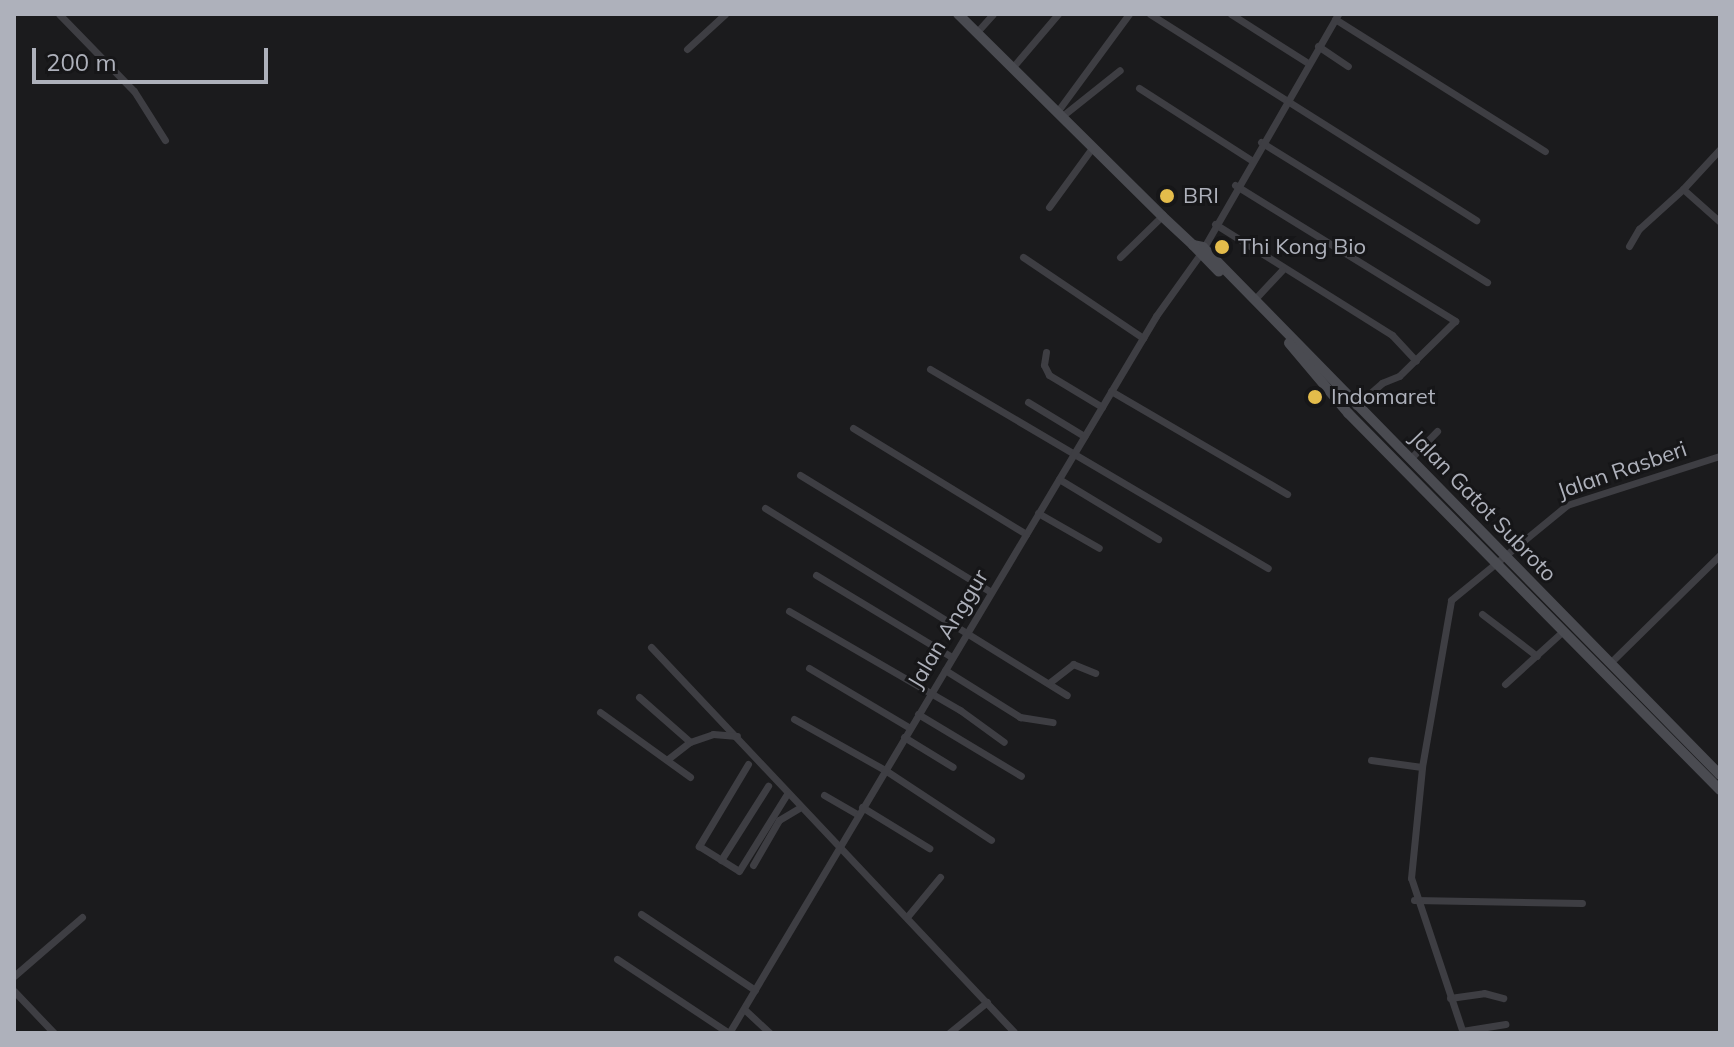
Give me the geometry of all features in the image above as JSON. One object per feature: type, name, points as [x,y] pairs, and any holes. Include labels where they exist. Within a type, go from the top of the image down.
[{"type":"main road","name":"Jalan Gatot Subroto","points":[[958,14],[1092,148],[1253,301],[1296,344],[1352,409],[1410,459],[1500,559],[1610,663],[1720,775]]},
{"type":"main road","points":[[1199,249],[1296,344]]},
{"type":"main road","points":[[1352,409],[1500,559],[1563,631],[1720,790]]},
{"type":"street","points":[[59,14],[134,91],[165,140]]},
{"type":"street","points":[[687,49],[725,14]]},
{"type":"street","points":[[976,33],[993,14]]},
{"type":"street","points":[[1012,68],[1058,14]]},
{"type":"street","points":[[1059,114],[1129,14]]},
{"type":"street","points":[[1150,14],[1476,220]]},
{"type":"street","points":[[1231,14],[1308,63]]},
{"type":"street","points":[[1336,17],[1545,151]]},
{"type":"street","name":"Jalan Anggur","points":[[729,1033],[1336,17]]},
{"type":"street","points":[[1318,46],[1348,66]]},
{"type":"street","points":[[1059,114],[1120,70]]},
{"type":"street","points":[[1139,88],[1251,160]]},
{"type":"street","points":[[1261,142],[1487,282]]},
{"type":"street","points":[[1049,207],[1092,148]]},
{"type":"street","points":[[1629,246],[1639,229],[1683,189],[1720,149]]},
{"type":"street","points":[[1235,185],[1455,321],[1416,361],[1352,409]]},
{"type":"street","points":[[1683,189],[1720,222]]},
{"type":"street","points":[[1120,257],[1162,216]]},
{"type":"street","points":[[1215,224],[1282,270],[1392,335],[1416,361]]},
{"type":"street","points":[[1023,257],[1143,338]]},
{"type":"street","points":[[1253,301],[1282,270]]},
{"type":"street","points":[[1046,352],[1044,368],[1049,375],[1102,407]]},
{"type":"street","points":[[930,369],[1268,568]]},
{"type":"street","points":[[1111,391],[1287,494]]},
{"type":"street","points":[[1028,402],[1084,436]]},
{"type":"street","points":[[853,428],[1026,534]]},
{"type":"street","points":[[1410,459],[1437,431]]},
{"type":"street","name":"Jalan Rasberi","points":[[1463,1032],[1414,900],[1410,864],[1422,767],[1451,600],[1567,505],[1720,456]]},
{"type":"street","points":[[800,475],[991,592]]},
{"type":"street","points":[[1059,479],[1158,539]]},
{"type":"street","points":[[765,508],[1067,695]]},
{"type":"street","points":[[1038,513],[1099,548]]},
{"type":"street","points":[[1610,663],[1720,555]]},
{"type":"street","points":[[816,575],[952,657]]},
{"type":"street","points":[[789,611],[930,694],[1004,742]]},
{"type":"street","points":[[1482,614],[1537,656]]},
{"type":"street","points":[[1505,684],[1563,631]]},
{"type":"street","points":[[651,647],[737,736],[799,808],[839,846],[1015,1033]]},
{"type":"street","points":[[1049,683],[1073,664],[1095,673]]},
{"type":"street","points":[[809,668],[910,728]]},
{"type":"street","points":[[945,670],[1020,717],[1053,722]]},
{"type":"street","points":[[639,697],[690,742]]},
{"type":"street","points":[[600,712],[690,777]]},
{"type":"street","points":[[918,714],[1021,776]]},
{"type":"street","points":[[794,719],[885,770],[991,840]]},
{"type":"street","points":[[668,759],[690,742],[713,734],[737,736]]},
{"type":"street","points":[[904,737],[953,767]]},
{"type":"street","points":[[1371,760],[1422,767]]},
{"type":"street","points":[[748,764],[699,846],[739,871],[787,794]]},
{"type":"street","points":[[721,860],[768,786]]},
{"type":"street","points":[[824,795],[858,815]]},
{"type":"street","points":[[862,807],[929,848]]},
{"type":"street","points":[[753,865],[779,820],[799,808]]},
{"type":"street","points":[[907,917],[940,877]]},
{"type":"street","points":[[1414,900],[1582,903]]},
{"type":"street","points":[[641,914],[755,990]]},
{"type":"street","points":[[14,976],[82,917]]},
{"type":"street","points":[[617,959],[729,1033]]},
{"type":"street","points":[[14,991],[54,1033]]},
{"type":"street","points":[[1450,998],[1484,993],[1503,998]]},
{"type":"street","points":[[949,1033],[987,1002]]},
{"type":"street","points":[[744,1009],[770,1033]]},
{"type":"street","points":[[1463,1032],[1505,1024]]},
{"type":"place","name":"BRI","points":[[1167,196]]},
{"type":"place","name":"Thi Kong Bio","points":[[1222,247]]},
{"type":"place","name":"Indomaret","points":[[1315,397]]}]
